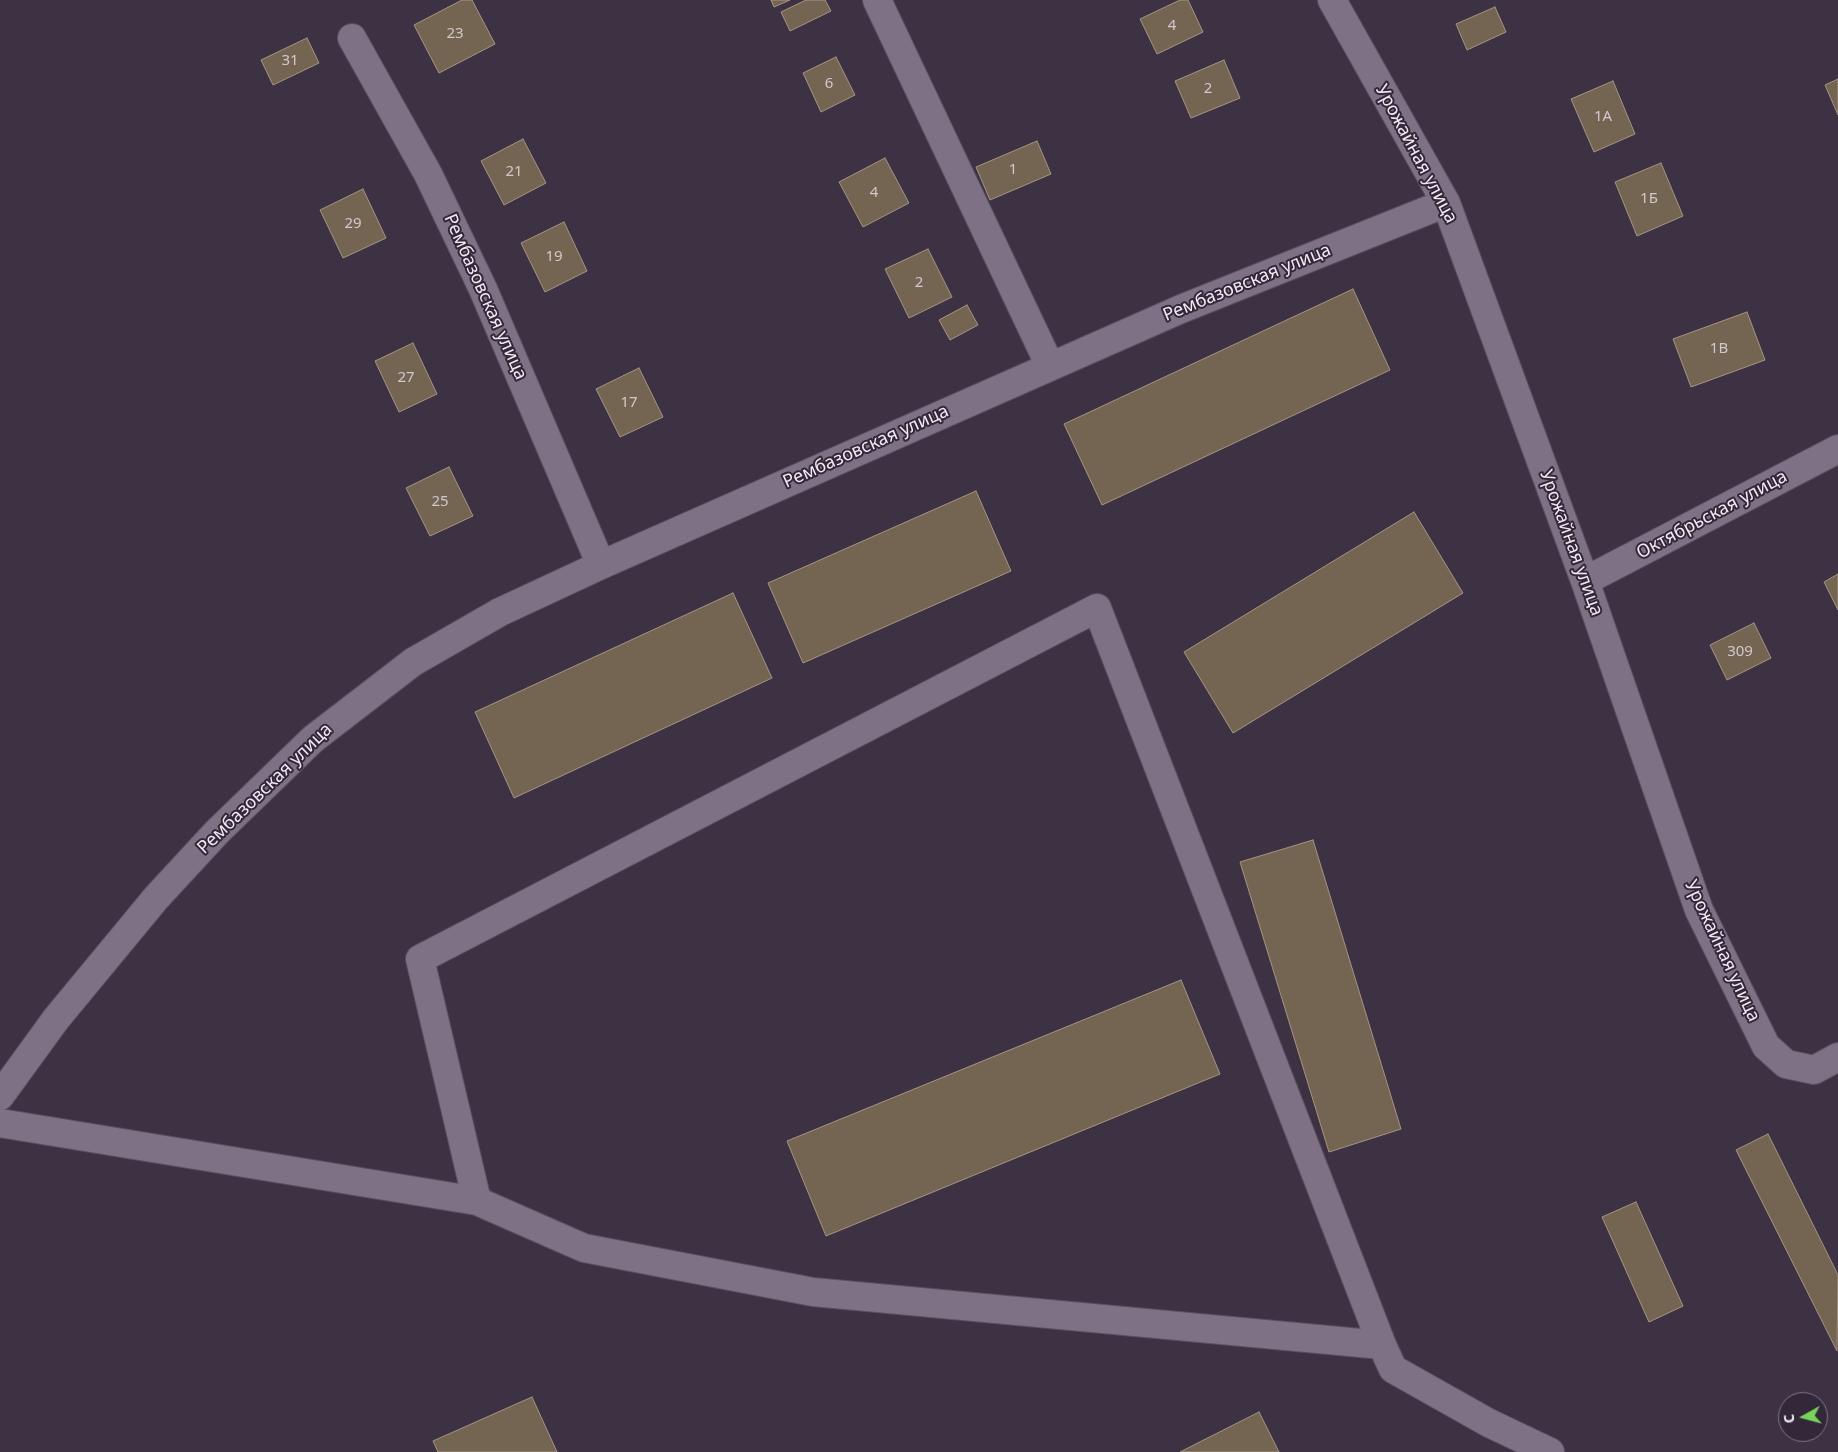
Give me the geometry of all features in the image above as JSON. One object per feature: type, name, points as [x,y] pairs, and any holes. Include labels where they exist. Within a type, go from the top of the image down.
[{"type":"street","points":[[877,0],[1050,366]]},
{"type":"street","name":"Урожайная улица","points":[[1332,0],[1446,203],[1585,581],[1699,910],[1766,1046],[1786,1064],[1814,1070],[1838,1058]]},
{"type":"street","name":"Рембазовская улица","points":[[352,38],[428,174],[483,289],[601,565]]},
{"type":"street","name":"Рембазовская улица","points":[[0,1096],[56,1019],[156,898],[217,832],[314,739],[413,662],[500,612],[601,565],[1181,309],[1446,203]]},
{"type":"street","name":"Октябрьская улица","points":[[1585,581],[1838,448]]},
{"type":"street","points":[[477,1201],[420,959],[1097,608],[1382,1345],[1393,1369],[1489,1423],[1550,1452]]},
{"type":"street","points":[[0,1123],[477,1201],[584,1248],[813,1292],[1382,1345]]},
{"type":"building","points":[[462,0],[472,0],[495,44],[439,73],[414,25]]},
{"type":"building","points":[[771,0],[790,0],[774,7]]},
{"type":"building","points":[[806,0],[825,0],[831,11],[790,31],[781,12]]},
{"type":"building","points":[[1180,0],[1188,0],[1203,32],[1157,54],[1140,19]]},
{"type":"building","points":[[1495,7],[1506,32],[1467,50],[1456,24]]},
{"type":"building","points":[[307,38],[319,63],[273,85],[261,60]]},
{"type":"building","points":[[836,57],[855,95],[821,112],[803,73]]},
{"type":"building","points":[[1224,60],[1240,98],[1191,118],[1175,81]]},
{"type":"building","points":[[1838,79],[1838,115],[1825,85]]},
{"type":"building","points":[[1613,81],[1635,134],[1594,152],[1571,99]]},
{"type":"building","points":[[523,139],[546,183],[504,205],[481,161]]},
{"type":"building","points":[[1037,141],[1051,174],[990,200],[976,167]]},
{"type":"building","points":[[885,158],[909,203],[863,227],[839,182]]},
{"type":"building","points":[[1661,163],[1683,216],[1637,236],[1615,182]]},
{"type":"building","points":[[363,189],[386,238],[343,258],[320,210]]},
{"type":"building","points":[[564,222],[587,271],[545,292],[521,243]]},
{"type":"building","points":[[928,249],[952,297],[909,318],[885,269]]},
{"type":"building","points":[[1353,289],[1390,370],[1102,505],[1064,424]]},
{"type":"building","points":[[967,305],[978,325],[950,340],[939,320]]},
{"type":"building","points":[[1747,312],[1765,360],[1691,387],[1673,339]]},
{"type":"building","points":[[413,343],[437,394],[399,412],[375,361]]},
{"type":"building","points":[[639,368],[663,417],[620,437],[596,389]]},
{"type":"building","points":[[449,467],[473,516],[430,536],[406,488]]},
{"type":"building","points":[[976,491],[1011,571],[803,663],[768,583]]},
{"type":"building","points":[[1414,512],[1463,593],[1233,733],[1184,652]]},
{"type":"building","points":[[1838,574],[1838,610],[1824,582]]},
{"type":"building","points":[[733,593],[772,678],[514,798],[475,712]]},
{"type":"building","points":[[1754,623],[1771,658],[1727,680],[1710,645]]},
{"type":"building","points":[[1313,840],[1401,1129],[1329,1152],[1240,862]]},
{"type":"building","points":[[1181,980],[1220,1074],[826,1236],[787,1141]]},
{"type":"building","points":[[1768,1134],[1838,1275],[1837,1351],[1736,1150]]},
{"type":"building","points":[[1636,1202],[1683,1306],[1649,1322],[1602,1217]]},
{"type":"building","points":[[532,1397],[557,1452],[438,1452],[433,1441]]},
{"type":"building","points":[[1259,1412],[1279,1452],[1180,1452]]}]
